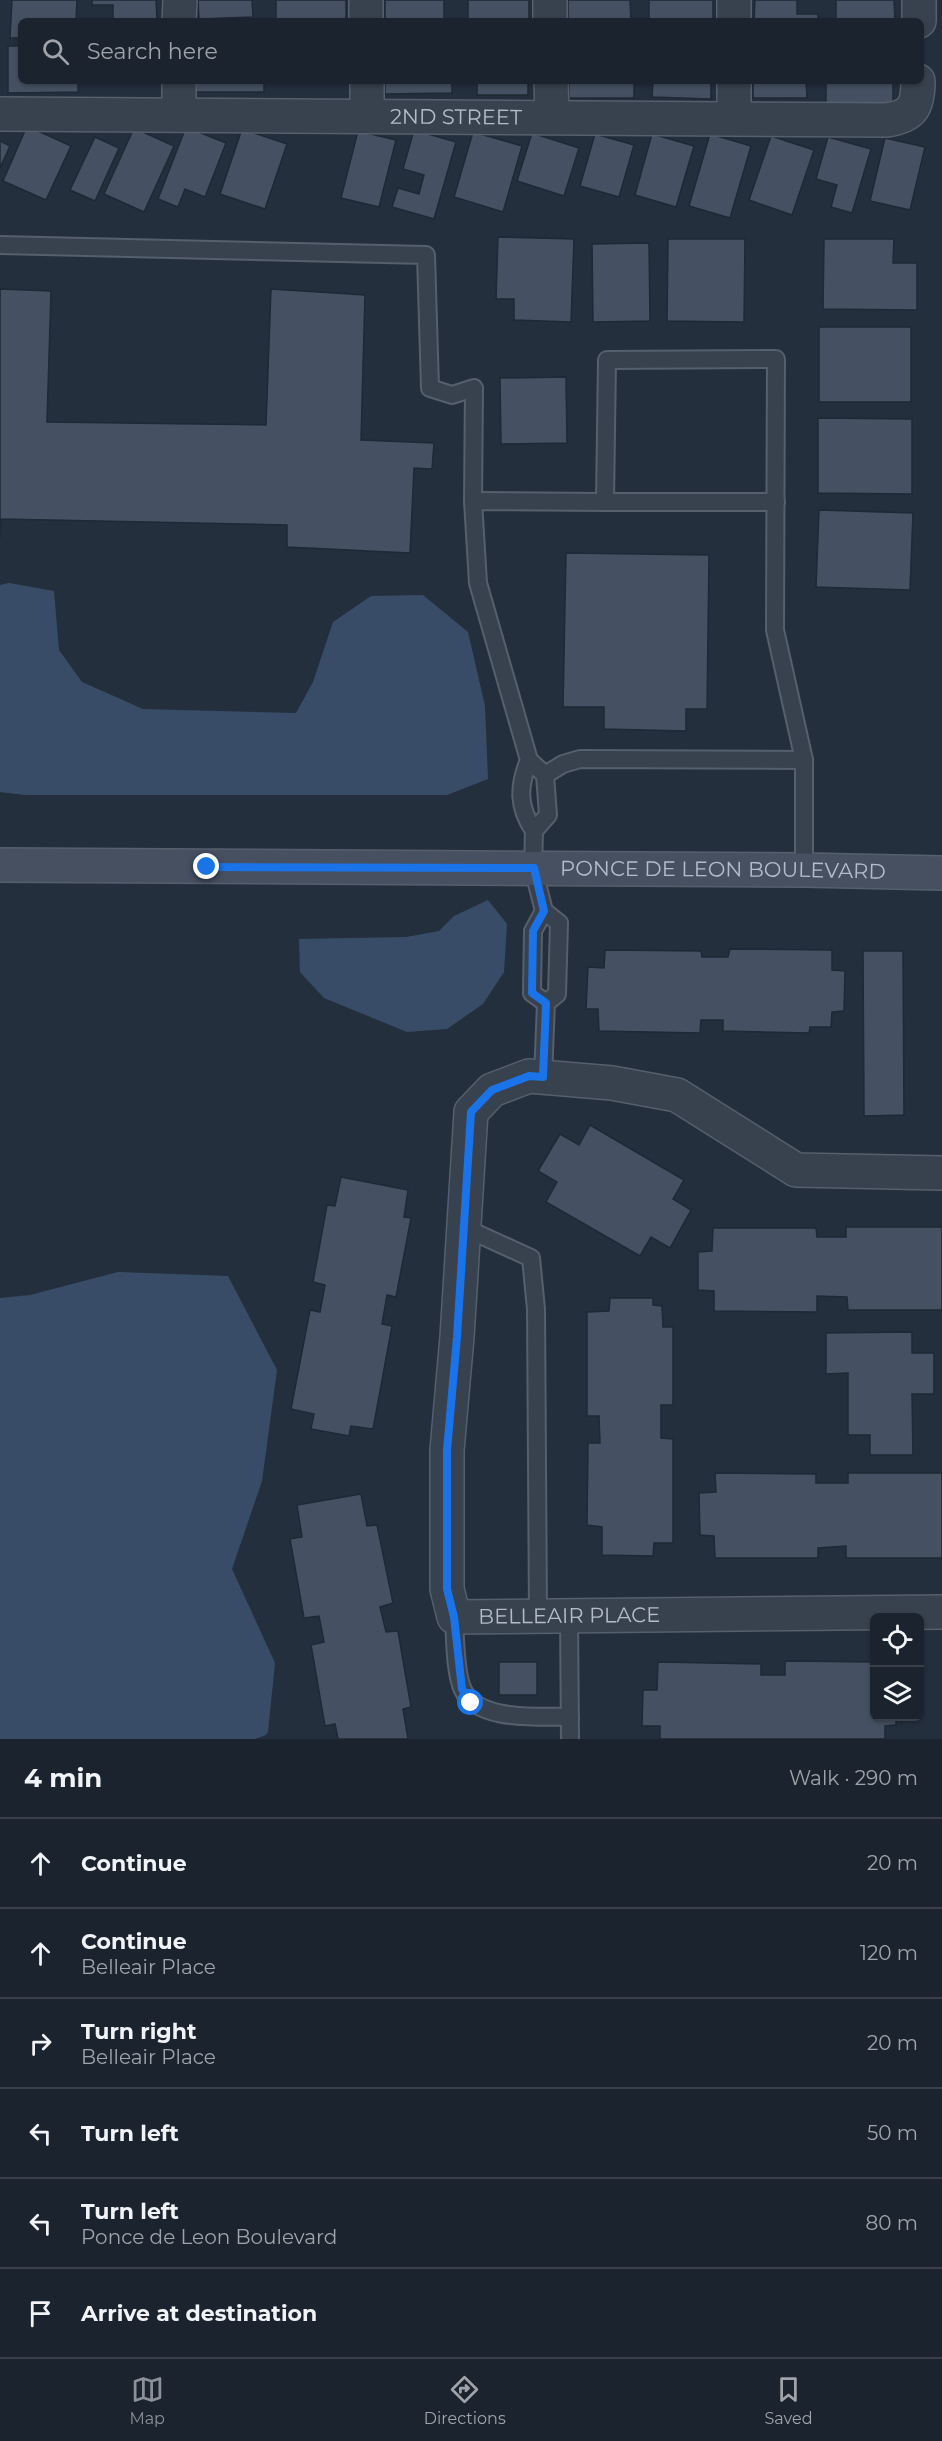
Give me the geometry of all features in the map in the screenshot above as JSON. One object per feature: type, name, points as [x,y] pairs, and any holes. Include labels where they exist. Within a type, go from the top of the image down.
[{"type":"street","points":[[179,18],[180,0]]},
{"type":"street","points":[[366,0],[366,18]]},
{"type":"street","points":[[550,0],[550,18]]},
{"type":"street","points":[[734,0],[734,18]]},
{"type":"street","points":[[919,0],[919,18]]},
{"type":"street","points":[[179,84],[179,115]]},
{"type":"street","points":[[367,84],[367,116]]},
{"type":"street","points":[[551,84],[552,117]]},
{"type":"street","points":[[734,84],[734,118]]},
{"type":"street","name":"2ND STREET","points":[[0,114],[887,120],[900,118],[915,96]]},
{"type":"street","name":"PONCE DE LEON BOULEVARD","points":[[0,865],[804,870],[942,873]]},
{"type":"street","name":"BELLEAIR PLACE","points":[[942,1173],[796,1170],[677,1095],[612,1083],[529,1076],[492,1090],[471,1112],[447,1450],[447,1589],[454,1617],[942,1612]]},
{"type":"lane","points":[[0,245],[426,255],[430,388],[452,395],[474,388],[473,501],[478,583],[529,760],[544,775],[548,815],[534,831]]},
{"type":"lane","points":[[605,501],[607,360],[776,359],[776,630],[804,760],[804,870]]},
{"type":"lane","points":[[473,501],[776,502]]},
{"type":"lane","points":[[544,775],[563,764],[580,759],[804,760]]},
{"type":"lane","points":[[529,760],[520,781],[524,817],[534,831],[534,868],[544,911],[559,923],[557,994],[546,1003],[543,1077]]},
{"type":"lane","points":[[544,911],[533,931],[532,993],[546,1003]]},
{"type":"lane","points":[[463,1227],[531,1258],[554,1616],[570,1717],[570,1739]]},
{"type":"lane","points":[[454,1617],[462,1689],[471,1703],[485,1711],[570,1717]]},
{"type":"water","points":[[9,583],[54,591],[59,650],[82,682],[143,709],[296,713],[313,682],[333,622],[371,596],[423,595],[468,632],[485,706],[488,779],[447,795],[25,795],[0,792],[0,585]]},
{"type":"water","points":[[488,900],[507,924],[504,972],[483,1004],[447,1029],[407,1032],[324,998],[300,972],[299,939],[406,937],[439,931],[454,916]]},
{"type":"water","points":[[118,1272],[228,1276],[277,1370],[262,1481],[232,1569],[275,1663],[268,1732],[255,1739],[0,1739],[0,1298],[30,1295]]},
{"type":"building","points":[[12,0],[77,0],[76,18],[18,18],[18,38],[10,38]]},
{"type":"building","points":[[92,0],[156,0],[157,18],[113,18],[113,5],[92,5]]},
{"type":"building","points":[[198,0],[252,0],[253,17],[199,18]]},
{"type":"building","points":[[276,0],[346,0],[346,18],[276,18]]},
{"type":"building","points":[[385,0],[444,0],[444,18],[385,18]]},
{"type":"building","points":[[468,0],[529,0],[529,18],[468,18]]},
{"type":"building","points":[[568,0],[630,0],[631,18],[568,18]]},
{"type":"building","points":[[649,0],[713,0],[713,18],[649,18]]},
{"type":"building","points":[[755,0],[797,0],[797,14],[818,14],[818,18],[754,18]]},
{"type":"building","points":[[836,0],[894,0],[895,18],[836,18]]},
{"type":"building","points":[[8,46],[18,46],[18,84],[78,84],[78,92],[8,93]]},
{"type":"building","points":[[196,84],[264,84],[264,92],[196,92]]},
{"type":"building","points":[[385,84],[452,84],[452,93],[385,94]]},
{"type":"building","points":[[477,84],[528,84],[528,95],[477,95]]},
{"type":"building","points":[[569,84],[634,84],[634,98],[569,98]]},
{"type":"building","points":[[653,84],[711,84],[711,99],[652,97]]},
{"type":"building","points":[[753,84],[806,84],[807,98],[753,98]]},
{"type":"building","points":[[826,84],[893,84],[893,103],[826,103]]},
{"type":"building","points":[[27,126],[71,146],[46,200],[3,181]]},
{"type":"building","points":[[186,127],[226,143],[205,197],[185,189],[178,207],[158,199]]},
{"type":"building","points":[[134,128],[174,146],[144,212],[104,194]]},
{"type":"building","points":[[242,129],[287,144],[265,209],[220,194]]},
{"type":"building","points":[[414,130],[456,142],[434,219],[392,207],[398,188],[419,194],[424,175],[403,169]]},
{"type":"building","points":[[358,131],[396,140],[379,207],[341,198]]},
{"type":"building","points":[[473,132],[522,146],[503,212],[454,197]]},
{"type":"building","points":[[532,133],[579,148],[564,196],[517,181]]},
{"type":"building","points":[[595,134],[634,145],[619,197],[580,186]]},
{"type":"building","points":[[652,134],[694,146],[676,207],[635,195]]},
{"type":"building","points":[[710,134],[751,146],[730,218],[689,206]]},
{"type":"building","points":[[771,136],[814,150],[792,215],[749,200]]},
{"type":"building","points":[[95,137],[119,148],[95,201],[70,190]]},
{"type":"building","points":[[828,137],[871,149],[852,213],[831,207],[837,185],[816,179]]},
{"type":"building","points":[[885,138],[925,147],[910,210],[870,201]]},
{"type":"building","points":[[0,141],[10,146],[0,168]]},
{"type":"building","points":[[498,237],[574,239],[571,322],[514,320],[514,299],[496,299]]},
{"type":"building","points":[[668,239],[745,239],[744,322],[667,321]]},
{"type":"building","points":[[824,239],[894,239],[893,263],[917,263],[917,310],[823,309]]},
{"type":"building","points":[[649,243],[650,321],[593,322],[592,244]]},
{"type":"building","points":[[0,289],[51,291],[47,422],[266,425],[271,289],[365,295],[361,440],[434,443],[432,469],[414,468],[410,553],[287,547],[287,525],[1,519],[0,538]]},
{"type":"building","points":[[819,327],[911,327],[911,402],[819,402]]},
{"type":"building","points":[[566,377],[567,443],[501,444],[500,378]]},
{"type":"building","points":[[818,418],[912,419],[912,494],[818,493]]},
{"type":"building","points":[[819,510],[913,513],[910,590],[816,587]]},
{"type":"building","points":[[566,553],[709,555],[707,709],[686,709],[686,731],[604,729],[604,707],[563,707]]},
{"type":"building","points":[[730,949],[832,950],[832,970],[845,971],[844,1011],[832,1012],[831,1027],[810,1027],[809,1033],[723,1031],[723,1020],[701,1020],[700,1033],[599,1031],[598,1009],[586,1009],[588,967],[604,968],[605,950],[701,951],[702,957],[728,957]]},
{"type":"building","points":[[863,951],[903,951],[904,1115],[864,1116]]},
{"type":"building","points":[[590,1125],[684,1180],[673,1199],[691,1210],[670,1248],[651,1237],[640,1256],[546,1202],[557,1182],[538,1171],[560,1134],[579,1145]]},
{"type":"building","points":[[341,1177],[408,1190],[404,1217],[411,1218],[396,1297],[387,1295],[382,1324],[392,1326],[373,1429],[351,1426],[349,1436],[311,1429],[314,1414],[291,1409],[310,1310],[320,1312],[325,1285],[313,1282],[327,1205],[335,1206]]},
{"type":"building","points":[[846,1227],[942,1227],[942,1310],[848,1310],[847,1297],[817,1296],[817,1312],[714,1311],[714,1291],[698,1290],[698,1252],[712,1251],[713,1228],[816,1228],[817,1237],[846,1237]]},
{"type":"building","points":[[610,1298],[653,1298],[653,1305],[662,1306],[663,1327],[673,1327],[673,1405],[661,1405],[661,1438],[673,1439],[673,1543],[654,1543],[653,1556],[602,1555],[602,1527],[587,1525],[588,1443],[600,1443],[599,1416],[587,1416],[587,1312],[609,1311]]},
{"type":"building","points":[[912,1332],[912,1353],[934,1353],[934,1394],[912,1394],[913,1455],[870,1455],[870,1435],[848,1435],[848,1373],[826,1374],[826,1333]]},
{"type":"building","points":[[715,1473],[816,1474],[816,1483],[848,1483],[848,1473],[942,1473],[942,1558],[846,1558],[846,1546],[818,1548],[818,1558],[715,1558],[714,1536],[700,1535],[699,1493],[716,1492]]},
{"type":"building","points":[[361,1494],[367,1526],[377,1525],[393,1603],[380,1607],[386,1632],[398,1631],[411,1707],[403,1709],[408,1739],[338,1739],[335,1724],[325,1726],[311,1645],[324,1642],[319,1616],[304,1618],[290,1539],[302,1537],[297,1505]]},
{"type":"building","points":[[785,1661],[870,1662],[870,1721],[896,1721],[896,1725],[885,1726],[885,1739],[660,1739],[660,1726],[642,1726],[643,1690],[657,1690],[658,1662],[761,1664],[761,1675],[785,1675]]},
{"type":"building","points":[[499,1662],[537,1662],[537,1695],[499,1695]]},
{"type":"route","points":[[207,867],[534,868],[544,911],[533,931],[532,993],[546,1003],[543,1077],[529,1076],[492,1090],[471,1112],[457,1337],[447,1450],[447,1589],[454,1617],[462,1689],[471,1703]]}]
